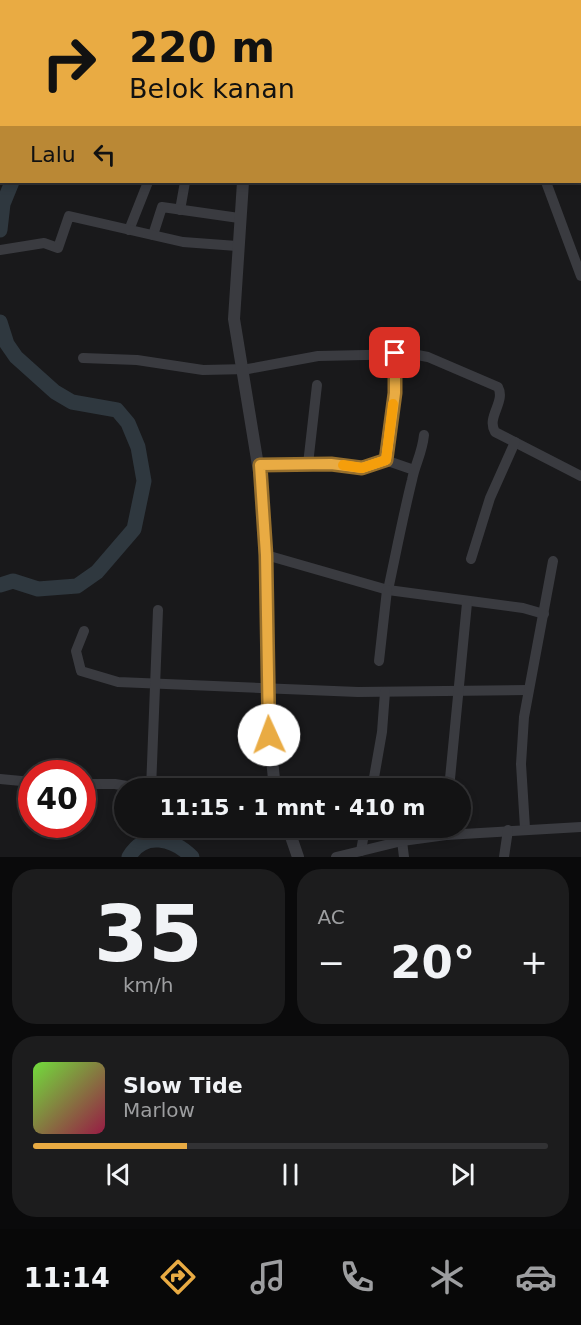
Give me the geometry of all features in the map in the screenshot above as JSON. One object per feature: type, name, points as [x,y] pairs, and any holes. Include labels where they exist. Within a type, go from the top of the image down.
[{"type":"street","points":[[129,230],[148,183]]},
{"type":"street","points":[[180,210],[185,183]]},
{"type":"street","points":[[243,183],[234,319],[260,465],[266,555],[269,749],[273,778]]},
{"type":"street","points":[[546,183],[581,276]]},
{"type":"street","points":[[153,236],[162,207],[239,218]]},
{"type":"street","points":[[4,249],[44,243],[58,248],[69,216],[194,244],[237,246]]},
{"type":"street","points":[[386,460],[395,393],[395,353]]},
{"type":"street","points":[[82,358],[137,360],[202,370],[242,369],[313,357],[395,353],[428,357],[498,387],[500,394],[492,428],[495,432],[581,476]]},
{"type":"street","points":[[308,464],[317,385]]},
{"type":"street","points":[[379,660],[387,590],[414,470],[421,459],[424,435]]},
{"type":"street","points":[[471,559],[490,498],[515,442]]},
{"type":"street","points":[[260,465],[308,464],[362,468],[386,460],[414,470]]},
{"type":"street","points":[[266,555],[387,590],[467,603],[524,608],[544,614]]},
{"type":"street","points":[[525,828],[521,764],[528,690],[553,561]]},
{"type":"street","points":[[450,778],[467,603]]},
{"type":"street","points":[[151,778],[153,685],[158,610]]},
{"type":"street","points":[[84,631],[76,651],[81,671],[109,681],[153,685],[385,692],[528,690]]},
{"type":"street","points":[[374,778],[382,732],[385,692]]},
{"type":"street","points":[[0,779],[18,781]]},
{"type":"street","points":[[96,784],[114,784]]},
{"type":"street","points":[[471,831],[581,827]]},
{"type":"street","points":[[504,857],[508,830]]},
{"type":"street","points":[[291,838],[298,857]]},
{"type":"street","points":[[361,851],[363,838]]},
{"type":"street","points":[[336,857],[415,838]]},
{"type":"street","points":[[402,841],[404,857]]},
{"type":"waterway","points":[[0,230],[3,204],[12,183]]},
{"type":"waterway","points":[[0,322],[7,344],[16,357],[55,392],[72,402],[117,410],[128,423],[138,447],[144,481],[134,529],[97,572],[77,586],[38,589],[13,581],[0,585]]},
{"type":"waterway","points":[[129,857],[135,849],[151,840],[168,842],[192,857]]},
{"type":"slow traffic","points":[[343,465],[362,468],[386,460],[393,404]]},
{"type":"route","points":[[269,735],[266,555],[260,465],[331,464],[362,468],[386,460],[395,393],[395,353]]}]
